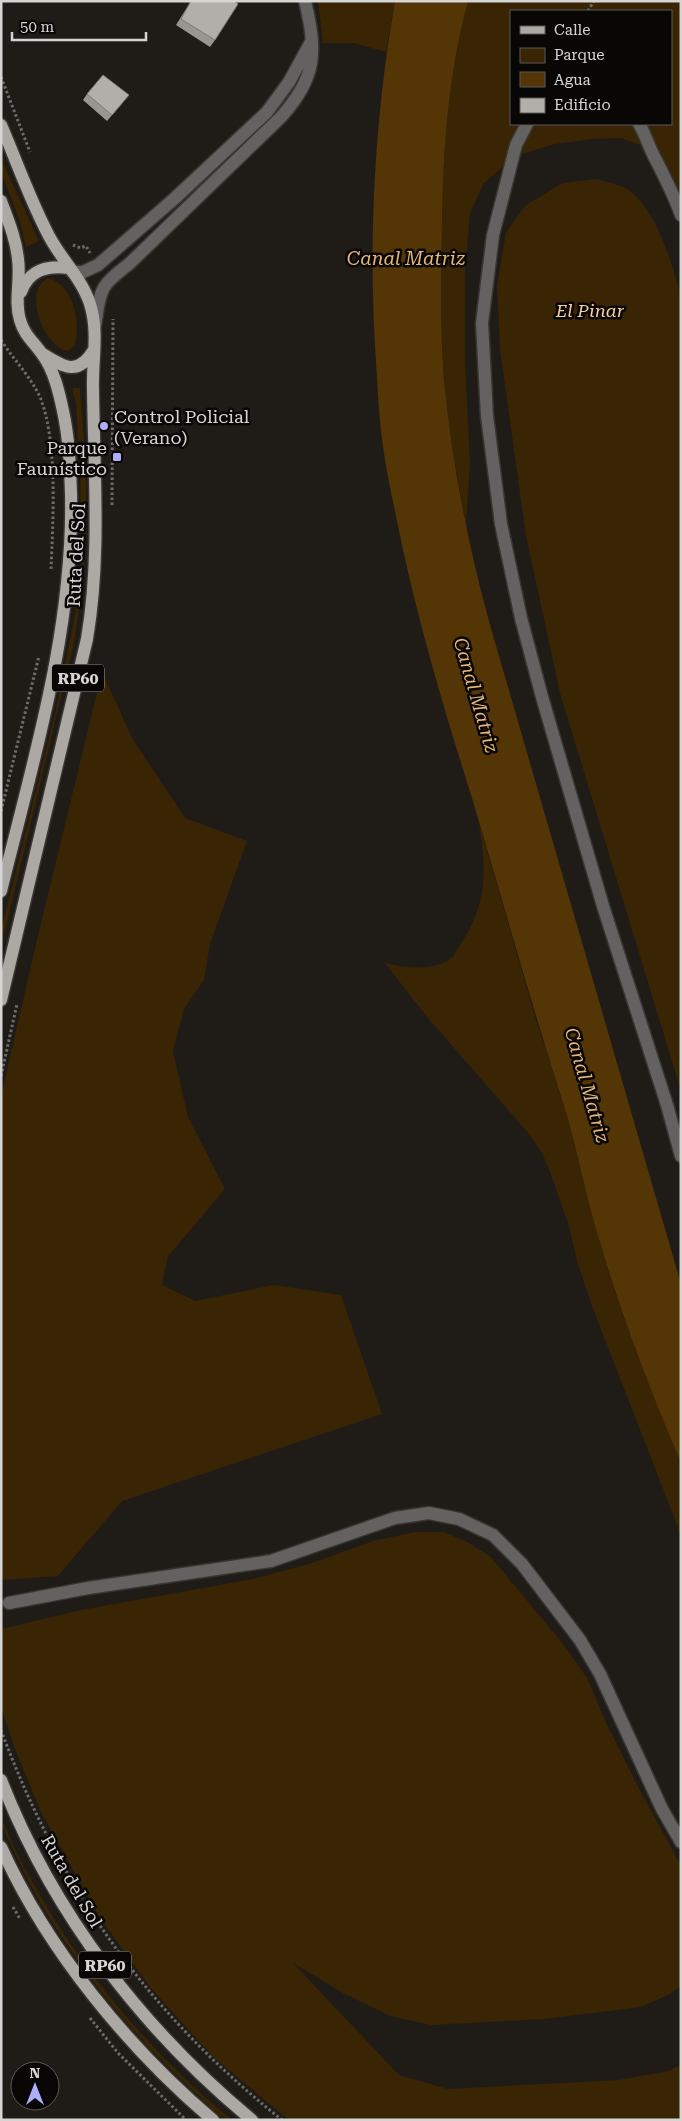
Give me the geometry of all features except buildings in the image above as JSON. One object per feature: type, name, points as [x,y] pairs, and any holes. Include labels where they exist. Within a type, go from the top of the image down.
[{"type":"main road","name":"Ruta del Sol","points":[[1,125],[43,225],[82,286],[89,302],[95,328],[96,545],[89,623],[64,742],[1,1000]]},
{"type":"main road","name":"Ruta del Sol","points":[[1,201],[14,240],[18,259],[19,318],[24,332],[43,354],[59,393],[69,448],[71,510],[68,575],[57,656],[1,891]]},
{"type":"main road","points":[[18,301],[24,282],[39,270],[52,266],[70,270]]},
{"type":"main road","points":[[43,354],[58,364],[76,367],[87,361],[94,350]]},
{"type":"main road","name":"Ruta del Sol","points":[[1,1780],[44,1872],[74,1922],[101,1961],[158,2032],[185,2060],[252,2120]]},
{"type":"main road","name":"RP60","points":[[1,1847],[21,1887],[46,1928],[93,1994],[153,2064],[213,2120]]},
{"type":"street","points":[[95,328],[100,297],[107,281],[129,264],[292,106],[308,80],[311,65],[312,40],[306,1]]},
{"type":"street","points":[[70,270],[83,272],[98,265],[174,200],[267,112],[289,82],[312,40]]},
{"type":"street","points":[[526,125],[516,146],[493,235],[482,323],[487,416],[500,515],[520,618],[542,697],[601,898],[667,1105],[681,1156]]},
{"type":"street","points":[[639,125],[646,134],[655,158],[671,187],[681,215]]},
{"type":"street","points":[[9,1603],[88,1588],[271,1561],[395,1518],[429,1514],[459,1519],[493,1535],[522,1564],[580,1640],[604,1682],[662,1809],[681,1842]]},
{"type":"path","points":[[1,340],[30,378],[40,398],[47,422],[51,450],[50,577]]},
{"type":"path","points":[[1,811],[40,651]]},
{"type":"path","points":[[1,1730],[16,1770],[54,1851],[95,1920],[124,1960],[174,2021],[220,2067],[282,2120]]},
{"type":"green space","points":[[318,1],[395,1],[386,52],[354,43],[323,43]]},
{"type":"green space","points":[[468,1],[681,1],[681,197],[660,152],[621,138],[592,139],[555,144],[515,156],[484,183],[470,213],[465,270],[465,362],[470,462],[466,525],[453,452],[446,397],[441,301],[445,139],[456,56]]},
{"type":"green space","points":[[2,161],[39,241],[26,247],[20,222],[1,172]]},
{"type":"green space","name":"El Pinar","points":[[597,179],[627,189],[647,209],[662,237],[681,295],[681,1091],[560,693],[526,536],[500,349],[497,286],[506,232],[526,205],[563,183]]},
{"type":"green space","points":[[47,278],[56,281],[64,288],[74,306],[77,328],[76,338],[74,347],[67,351],[53,342],[38,315],[37,295],[40,286]]},
{"type":"green space","points":[[72,388],[80,388],[84,441],[78,441],[76,404]]},
{"type":"green space","points":[[80,455],[86,455],[86,525],[83,583],[74,643],[1,947],[1,931],[57,706],[76,610],[81,545]]},
{"type":"green space","points":[[102,672],[133,740],[185,818],[247,841],[210,944],[204,980],[184,1009],[173,1051],[188,1117],[225,1189],[168,1256],[162,1285],[195,1301],[274,1285],[341,1295],[382,1414],[122,1501],[58,1576],[1,1580],[1,1097]]},
{"type":"green space","points":[[479,823],[537,1023],[563,1101],[602,1250],[681,1462],[681,1535],[595,1314],[578,1265],[568,1223],[542,1153],[530,1135],[427,1017],[384,962],[419,968],[437,965],[454,955],[471,926],[482,893],[484,876]]},
{"type":"green space","points":[[415,1532],[444,1532],[469,1543],[491,1557],[564,1645],[587,1678],[608,1727],[634,1779],[681,1866],[681,1986],[670,1994],[641,2007],[544,2019],[431,2025],[390,2016],[343,1993],[293,1963],[399,2075],[448,2089],[619,2080],[669,2071],[681,2065],[681,2120],[289,2120],[212,2056],[150,1987],[100,1918],[41,1812],[15,1749],[1,1707],[1,1629],[81,1610],[253,1579],[309,1564],[373,1541]]},
{"type":"green space","points":[[1,1818],[21,1861],[44,1903],[98,1982],[129,2020],[162,2055],[196,2089],[232,2120],[218,2114],[155,2054],[98,1988],[42,1906],[2,1826]]},
{"type":"water","name":"Canal Matriz","points":[[395,1],[468,1],[451,85],[445,141],[441,284],[442,342],[451,442],[468,534],[490,625],[681,1284],[681,1462],[638,1357],[596,1230],[567,1115],[431,661],[404,556],[389,484],[380,426],[376,363],[373,227],[382,91]]},
{"type":"place","name":"Control Policial (Verano)","points":[[104,426]]},
{"type":"place","name":"Parque Faunístico","points":[[117,457]]}]
